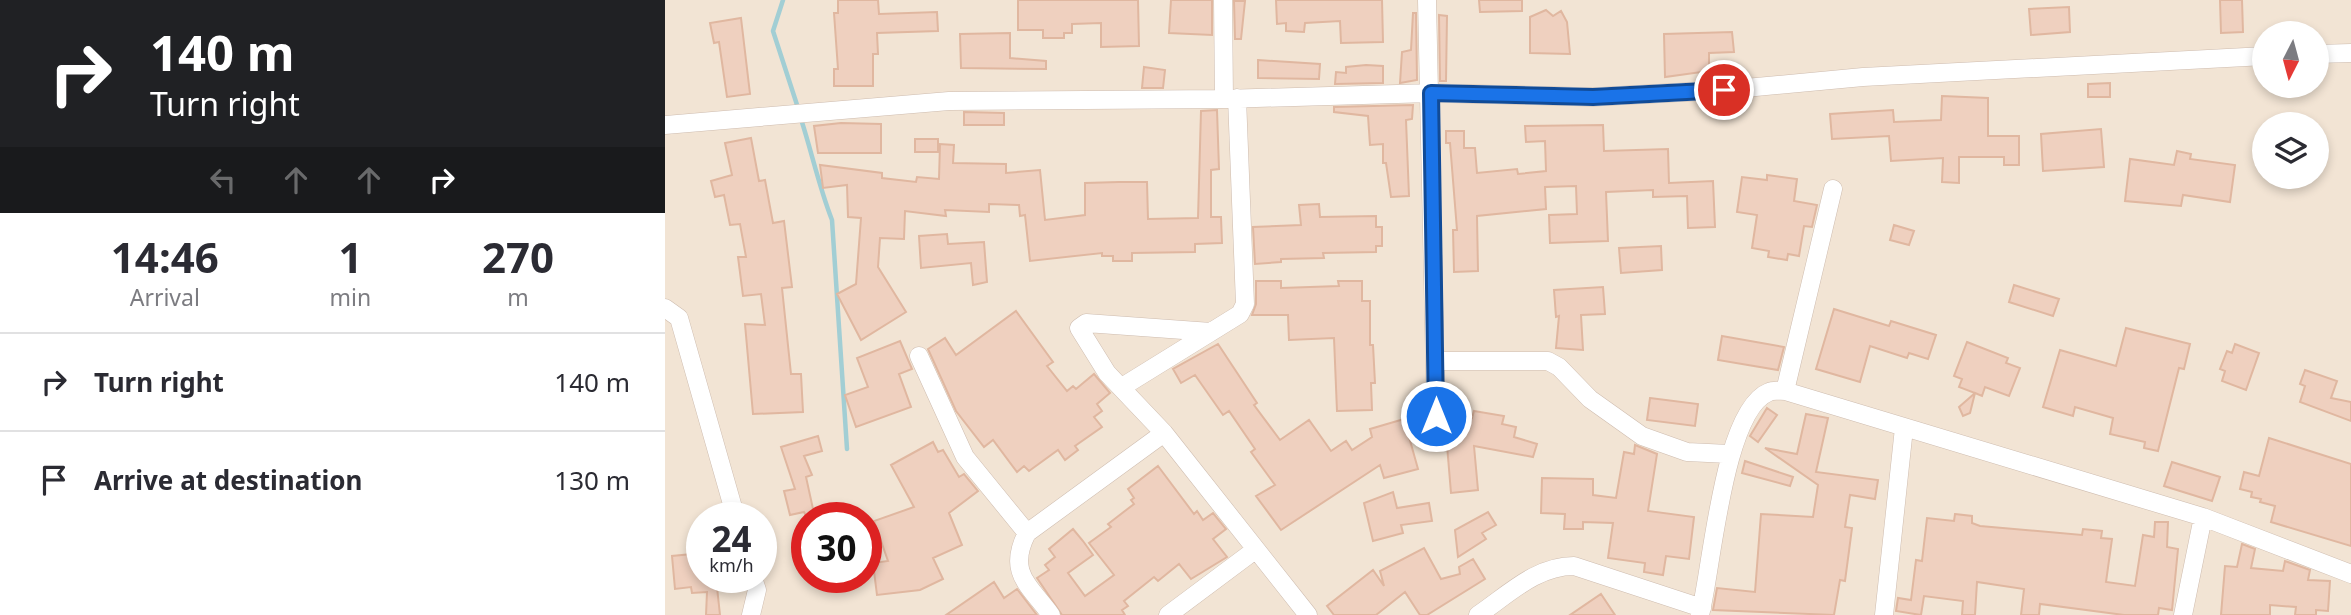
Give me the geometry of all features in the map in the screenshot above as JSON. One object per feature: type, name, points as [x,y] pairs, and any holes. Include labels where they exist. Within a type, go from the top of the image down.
[{"type":"street","points":[[1122,387],[1240,314],[1245,304],[1223,0]]},
{"type":"street","points":[[1427,0],[1436,416]]},
{"type":"street","points":[[2329,54],[2351,53]]},
{"type":"street","points":[[665,125],[949,100],[1231,99],[1431,93],[1593,97],[1724,90],[1863,76],[2252,57]]},
{"type":"street","points":[[1785,391],[1833,190]]},
{"type":"street","points":[[665,309],[679,318],[731,502]]},
{"type":"street","points":[[1211,332],[1081,324],[1080,333],[1107,373],[1164,433],[1308,615]]},
{"type":"street","points":[[919,356],[965,457],[1027,533]]},
{"type":"street","points":[[1436,361],[1548,361],[1559,368],[1590,400],[1642,436],[1687,452],[1729,454]]},
{"type":"street","points":[[1478,615],[1541,570],[1556,566],[1574,566],[1701,612],[1729,454],[1756,400],[1770,391],[1785,391],[2203,517],[2351,574]]},
{"type":"street","points":[[1884,615],[1904,428]]},
{"type":"street","points":[[1051,615],[1018,570],[1019,550],[1027,533],[1164,433]]},
{"type":"street","points":[[2183,615],[2203,517]]},
{"type":"street","points":[[1168,615],[1255,550]]},
{"type":"street","points":[[751,615],[756,593]]},
{"type":"shaded area","points":[[665,0],[2351,0],[2351,615],[665,615]]},
{"type":"building","points":[[838,0],[878,0],[879,14],[937,12],[938,31],[877,33],[878,54],[873,54],[873,86],[834,86],[834,69],[838,69],[834,13],[838,13]]},
{"type":"building","points":[[1018,0],[1138,0],[1139,46],[1101,47],[1101,23],[1072,24],[1072,33],[1064,33],[1064,38],[1043,38],[1043,30],[1018,30]]},
{"type":"building","points":[[1171,0],[1212,0],[1212,35],[1169,33]]},
{"type":"building","points":[[1276,0],[1382,0],[1383,42],[1341,43],[1340,21],[1305,23],[1304,32],[1286,31],[1286,23],[1277,24]]},
{"type":"building","points":[[1479,0],[1522,0],[1522,11],[1480,12]]},
{"type":"building","points":[[2220,0],[2242,0],[2243,32],[2221,33]]},
{"type":"building","points":[[1234,1],[1245,1],[1241,39],[1235,39]]},
{"type":"building","points":[[2069,7],[2070,32],[2031,35],[2029,9]]},
{"type":"building","points":[[1546,10],[1553,16],[1561,11],[1567,22],[1570,54],[1530,53],[1530,17]]},
{"type":"building","points":[[1413,13],[1416,13],[1417,80],[1400,83],[1402,52],[1411,50]]},
{"type":"building","points":[[1439,15],[1447,16],[1446,81],[1440,81]]},
{"type":"building","points":[[741,18],[750,94],[727,97],[719,42],[714,43],[710,23]]},
{"type":"building","points":[[1732,32],[1734,52],[1709,53],[1709,71],[1665,77],[1664,34]]},
{"type":"building","points":[[1010,33],[1010,58],[1046,61],[1046,69],[961,68],[960,34]]},
{"type":"building","points":[[1258,60],[1320,64],[1319,79],[1258,78]]},
{"type":"building","points":[[1383,66],[1383,83],[1335,84],[1336,72],[1346,73],[1346,67]]},
{"type":"building","points":[[1144,67],[1165,70],[1163,88],[1142,88]]},
{"type":"building","points":[[2110,83],[2110,97],[2088,97],[2088,84]]},
{"type":"building","points":[[1942,96],[1988,98],[1988,136],[2019,136],[2019,165],[2004,165],[2004,157],[1959,157],[1959,183],[1942,182],[1943,158],[1891,161],[1889,136],[1832,139],[1830,114],[1893,110],[1894,122],[1941,120]]},
{"type":"building","points":[[1413,105],[1412,119],[1406,120],[1409,196],[1391,197],[1386,163],[1383,163],[1383,144],[1370,145],[1368,116],[1334,112],[1334,107]]},
{"type":"building","points":[[1217,110],[1219,169],[1211,170],[1211,217],[1221,217],[1222,243],[1195,244],[1195,252],[1132,253],[1132,261],[1113,261],[1113,256],[1102,256],[1102,253],[1030,261],[1025,215],[1020,216],[1019,205],[989,204],[989,212],[945,210],[946,216],[905,211],[904,239],[880,238],[878,267],[906,312],[861,340],[837,294],[856,284],[861,218],[848,217],[847,185],[823,188],[820,165],[882,173],[882,178],[916,182],[917,177],[939,179],[940,144],[954,145],[953,163],[1006,164],[1006,173],[1040,170],[1045,220],[1085,215],[1085,183],[1119,182],[1147,182],[1148,219],[1198,218],[1201,111]]},
{"type":"building","points":[[964,112],[1004,113],[1004,125],[964,125]]},
{"type":"building","points":[[841,123],[881,124],[881,153],[818,153],[814,126]]},
{"type":"building","points":[[1603,125],[1604,151],[1668,149],[1669,183],[1713,181],[1715,227],[1688,228],[1687,196],[1653,197],[1653,190],[1606,192],[1608,241],[1550,243],[1549,215],[1577,214],[1576,186],[1545,187],[1546,209],[1477,216],[1478,271],[1454,272],[1453,230],[1457,230],[1450,143],[1446,143],[1446,131],[1464,131],[1464,148],[1475,148],[1477,173],[1517,169],[1518,174],[1546,171],[1545,141],[1526,142],[1525,126]]},
{"type":"building","points":[[2101,129],[2104,167],[2043,171],[2041,134]]},
{"type":"building","points":[[751,138],[759,181],[765,180],[773,223],[784,221],[792,287],[782,288],[791,374],[801,374],[803,412],[753,414],[745,324],[765,325],[761,294],[743,296],[738,257],[746,257],[740,224],[730,225],[724,195],[715,197],[711,181],[732,175],[725,143]]},
{"type":"building","points":[[915,139],[938,139],[938,152],[915,152]]},
{"type":"building","points":[[2177,151],[2191,154],[2190,159],[2235,165],[2230,202],[2183,195],[2181,206],[2125,201],[2130,159],[2174,165]]},
{"type":"building","points":[[1767,175],[1797,179],[1794,201],[1817,205],[1812,227],[1804,226],[1799,256],[1788,254],[1787,260],[1768,257],[1769,251],[1752,248],[1757,215],[1737,212],[1742,177],[1767,180]]},
{"type":"building","points":[[1319,204],[1320,217],[1376,216],[1376,227],[1382,227],[1382,246],[1376,246],[1376,252],[1323,253],[1324,258],[1281,259],[1281,262],[1255,264],[1253,227],[1301,225],[1299,205]]},
{"type":"building","points":[[1894,225],[1914,231],[1909,245],[1890,240]]},
{"type":"building","points":[[947,234],[948,244],[984,242],[987,282],[973,285],[971,263],[921,268],[919,236]]},
{"type":"building","points":[[1661,246],[1662,270],[1621,273],[1619,248]]},
{"type":"building","points":[[1256,281],[1281,281],[1281,288],[1339,286],[1338,281],[1362,281],[1362,301],[1370,301],[1370,345],[1373,345],[1375,383],[1371,383],[1372,410],[1337,411],[1334,338],[1289,340],[1288,315],[1252,315],[1256,304]]},
{"type":"building","points":[[2014,285],[2059,299],[2053,316],[2009,302]]},
{"type":"building","points":[[1603,287],[1605,314],[1581,315],[1583,350],[1556,348],[1559,316],[1556,317],[1554,290]]},
{"type":"building","points":[[1834,309],[1889,326],[1891,321],[1936,335],[1928,359],[1909,353],[1907,358],[1870,346],[1860,382],[1816,369]]},
{"type":"building","points":[[1016,311],[1053,362],[1047,366],[1067,391],[1073,386],[1076,389],[1094,374],[1110,393],[1097,404],[1102,411],[1094,417],[1102,427],[1075,446],[1078,450],[1065,460],[1058,450],[1029,471],[1024,466],[1017,472],[993,440],[984,447],[956,411],[928,349],[945,338],[956,355]]},
{"type":"building","points":[[2126,328],[2190,344],[2184,369],[2179,368],[2158,451],[2144,448],[2145,442],[2110,434],[2113,418],[2075,407],[2073,416],[2043,407],[2060,350],[2116,366]]},
{"type":"building","points":[[1722,336],[1784,347],[1778,370],[1718,360]]},
{"type":"building","points":[[900,341],[912,369],[899,374],[911,407],[856,427],[845,395],[868,387],[857,358]]},
{"type":"building","points":[[1967,342],[2008,358],[2006,363],[2020,368],[2009,396],[1985,387],[1982,396],[1959,387],[1962,379],[1954,376]]},
{"type":"building","points":[[1218,344],[1257,403],[1254,405],[1280,440],[1309,420],[1331,451],[1346,441],[1352,450],[1372,437],[1370,429],[1404,419],[1418,469],[1384,478],[1380,465],[1281,530],[1256,496],[1275,485],[1251,452],[1255,449],[1229,411],[1223,415],[1195,375],[1181,383],[1173,369]]},
{"type":"building","points":[[2235,344],[2259,353],[2246,390],[2222,381],[2225,371],[2220,369],[2227,351],[2232,353]]},
{"type":"building","points":[[2305,370],[2337,381],[2331,398],[2351,402],[2351,421],[2300,402],[2305,386],[2300,384]]},
{"type":"building","points":[[1975,393],[1970,413],[1963,416],[1959,407]]},
{"type":"building","points":[[1650,398],[1698,404],[1695,426],[1647,420]]},
{"type":"building","points":[[1767,408],[1777,415],[1758,442],[1750,436]]},
{"type":"building","points":[[1474,411],[1504,416],[1502,424],[1516,427],[1514,437],[1537,444],[1533,457],[1474,446],[1478,490],[1451,493],[1447,445],[1452,414],[1472,418]]},
{"type":"building","points":[[1806,414],[1828,418],[1816,472],[1878,480],[1875,499],[1850,495],[1845,527],[1852,528],[1845,581],[1840,580],[1834,615],[1713,610],[1717,588],[1755,592],[1761,514],[1813,517],[1818,485],[1765,448],[1797,454]]},
{"type":"building","points":[[818,436],[822,451],[804,456],[812,475],[806,477],[811,502],[791,502],[790,515],[784,491],[795,489],[781,447]]},
{"type":"building","points":[[2269,438],[2351,464],[2351,546],[2271,522],[2275,506],[2260,502],[2261,499],[2251,497],[2252,492],[2240,489],[2244,472],[2259,476]]},
{"type":"building","points":[[933,442],[938,452],[943,450],[959,477],[964,474],[978,491],[949,513],[962,545],[933,558],[943,579],[920,590],[877,595],[882,593],[882,562],[888,561],[882,544],[882,518],[914,507],[891,465]]},
{"type":"building","points":[[1635,445],[1657,454],[1648,511],[1694,517],[1689,559],[1666,556],[1663,575],[1644,572],[1645,563],[1608,558],[1613,523],[1583,522],[1583,529],[1564,529],[1565,514],[1541,513],[1542,478],[1593,479],[1593,495],[1616,498],[1624,452],[1634,454]]},
{"type":"building","points":[[1745,461],[1793,477],[1790,486],[1742,473]]},
{"type":"building","points":[[2172,462],[2220,477],[2212,501],[2164,486]]},
{"type":"building","points":[[1158,466],[1194,514],[1197,511],[1203,520],[1213,513],[1226,529],[1213,539],[1227,557],[1191,579],[1179,564],[1158,581],[1154,577],[1124,601],[1128,606],[1122,610],[1125,615],[1062,615],[1037,578],[1049,570],[1045,565],[1055,557],[1049,549],[1073,529],[1083,541],[1093,555],[1068,573],[1085,596],[1114,575],[1089,543],[1111,527],[1108,524],[1134,504],[1131,500],[1134,498],[1128,489]]},
{"type":"building","points":[[1393,492],[1397,508],[1429,503],[1432,521],[1401,525],[1403,533],[1373,541],[1364,503]]},
{"type":"building","points":[[1488,512],[1496,525],[1482,533],[1486,539],[1458,557],[1455,530]]},
{"type":"building","points":[[1955,514],[1972,516],[1972,523],[1980,526],[2082,535],[2083,529],[2102,531],[2101,538],[2112,539],[2106,582],[2135,586],[2143,535],[2154,537],[2155,522],[2168,522],[2167,547],[2178,549],[2172,610],[2159,608],[2158,615],[2124,615],[2040,604],[2039,615],[2021,615],[2024,589],[1977,582],[1975,615],[1962,615],[1963,601],[1924,596],[1921,615],[1896,611],[1898,598],[1911,600],[1916,560],[1922,561],[1927,518],[1954,521]]},
{"type":"building","points":[[2242,544],[2255,549],[2251,568],[2283,571],[2285,561],[2310,570],[2308,580],[2330,581],[2328,611],[2316,610],[2316,615],[2295,615],[2296,607],[2270,605],[2270,615],[2221,615],[2225,566],[2237,567]]},
{"type":"building","points":[[1424,548],[1441,579],[1460,574],[1459,567],[1473,559],[1485,579],[1427,615],[1420,615],[1405,592],[1376,615],[1334,615],[1327,606],[1373,570],[1384,586],[1380,571]]},
{"type":"building","points":[[686,555],[686,588],[675,589],[672,556]]},
{"type":"building","points":[[994,582],[1004,598],[1017,589],[1037,615],[946,615]]},
{"type":"building","points":[[707,593],[718,593],[720,615],[706,615]]},
{"type":"building","points":[[1601,594],[1615,615],[1570,615]]},
{"type":"waterway","points":[[783,0],[773,31],[799,111]]},
{"type":"waterway","points":[[801,119],[832,220],[847,449]]},
{"type":"route","points":[[1436,416],[1431,93],[1593,97],[1724,90]]}]
